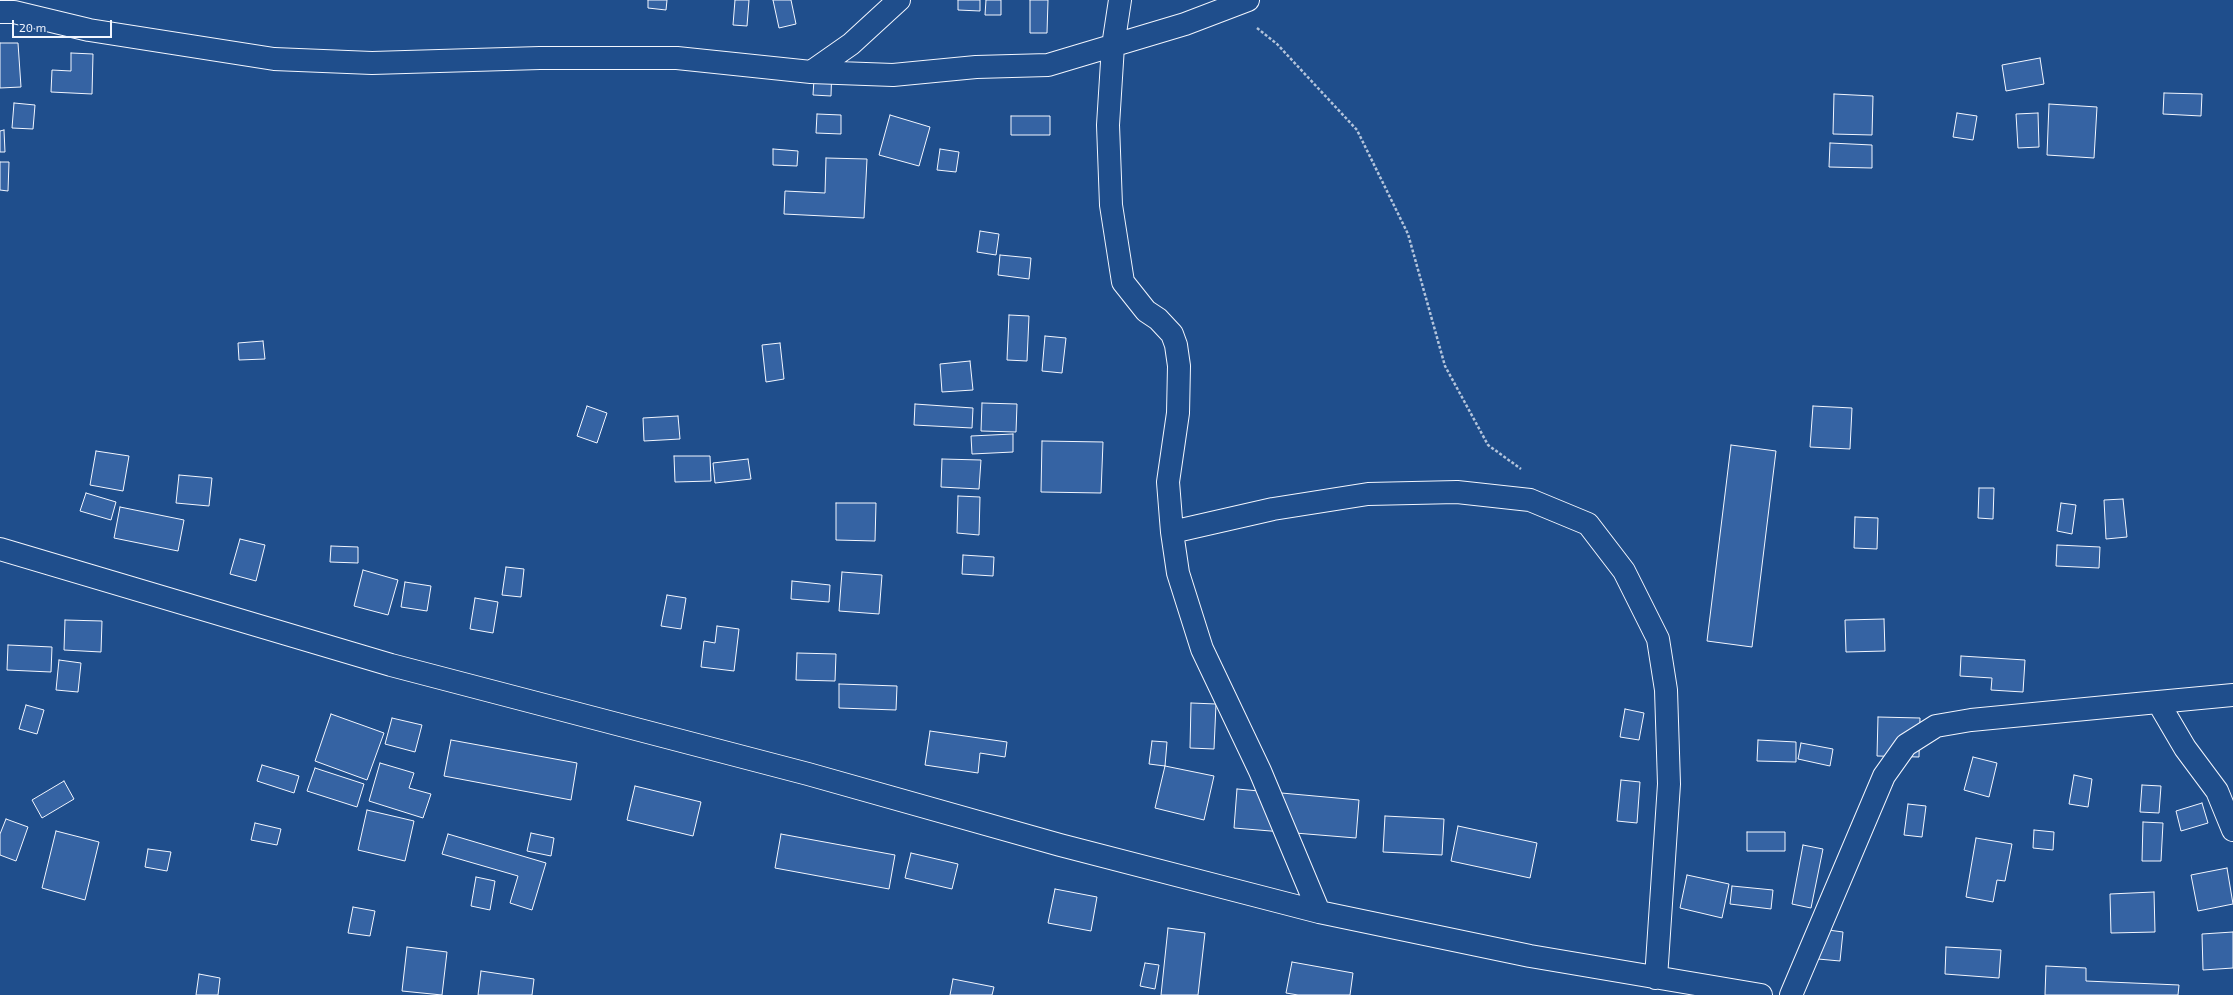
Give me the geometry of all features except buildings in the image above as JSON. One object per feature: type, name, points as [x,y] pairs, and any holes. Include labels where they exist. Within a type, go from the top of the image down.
[{"type":"street","points":[[7,12],[36,0]]},
{"type":"street","points":[[812,72],[851,44],[899,0]]},
{"type":"street","points":[[1120,0],[1113,46],[1108,124],[1111,205],[1123,282],[1146,311],[1158,319],[1172,334],[1179,366],[1178,412],[1168,482],[1172,532],[1178,573],[1202,649],[1260,771],[1319,912]]},
{"type":"street","points":[[7,12],[89,30],[274,59],[372,63],[540,58],[677,58],[812,72],[893,75],[976,67],[1048,65],[1185,24],[1240,3]]},
{"type":"street","points":[[1172,532],[1273,508],[1368,494],[1457,492],[1530,500],[1588,524],[1624,572],[1658,639],[1666,690],[1669,784],[1656,978]]},
{"type":"street","points":[[0,549],[391,665],[800,772],[1060,845],[1319,912],[1530,956],[1761,995]]},
{"type":"street","points":[[1791,995],[1884,776],[1906,745],[1936,726],[1971,720],[2233,695]]},
{"type":"street","points":[[2158,702],[2185,748],[2217,791],[2233,830]]},
{"type":"path","points":[[1240,3],[1357,130],[1408,234],[1445,366],[1488,445],[1525,472]]}]
